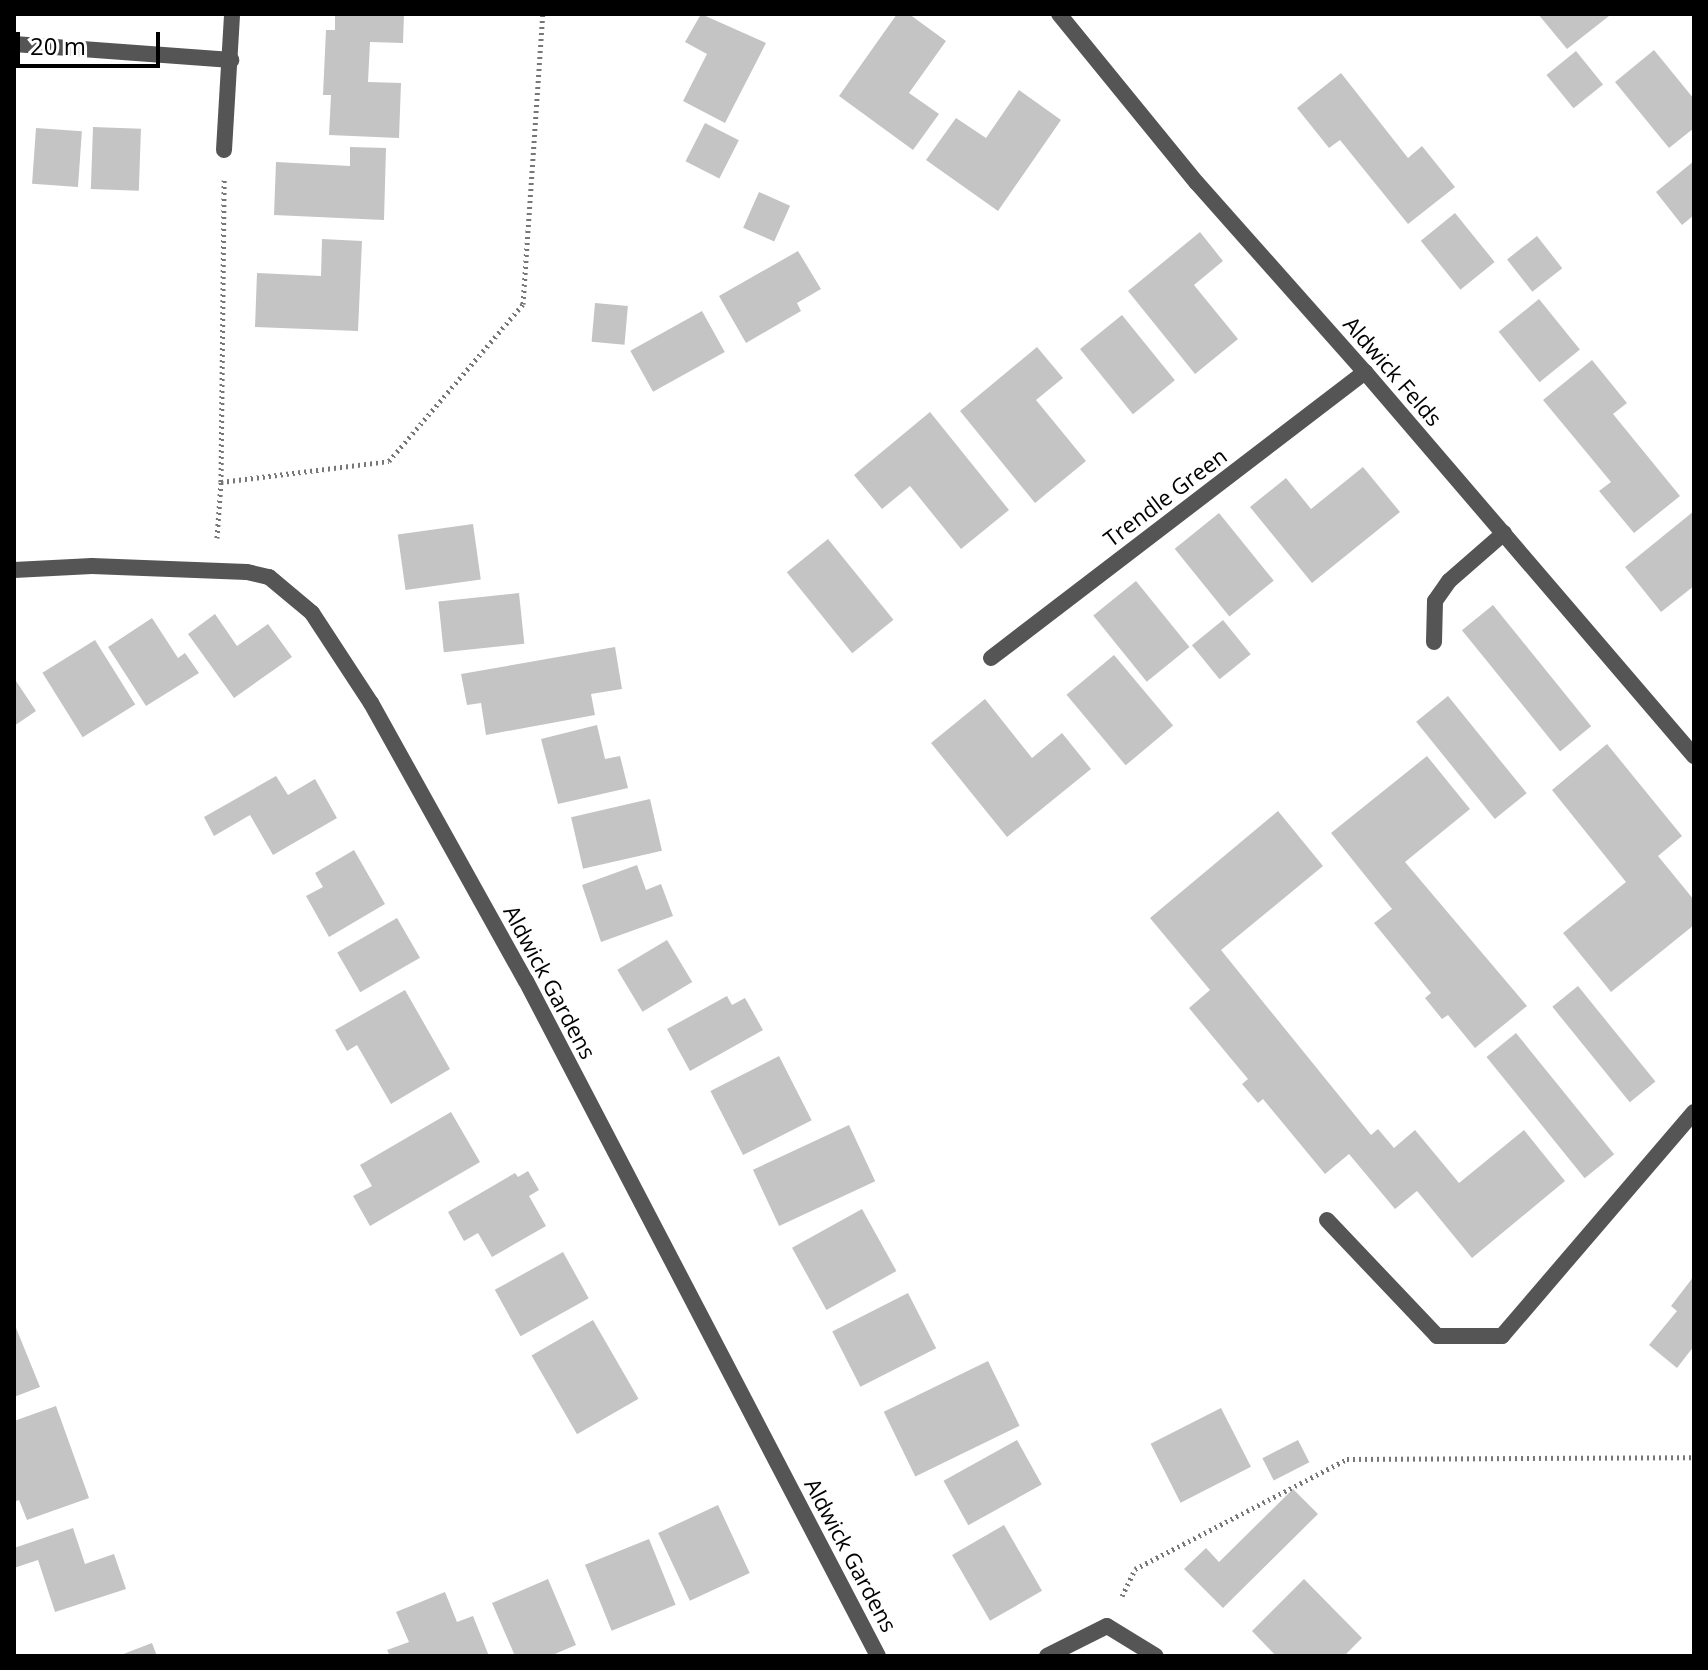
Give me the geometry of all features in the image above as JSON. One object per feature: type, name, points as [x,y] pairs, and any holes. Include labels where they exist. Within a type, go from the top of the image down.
[{"type":"street","points":[[224,150],[232,14]]},
{"type":"street","name":"Aldwick Felds","points":[[1059,14],[1197,183],[1365,372],[1694,756]]},
{"type":"street","points":[[14,44],[231,60]]},
{"type":"street","name":"Trendle Green","points":[[991,658],[1365,372]]},
{"type":"street","points":[[1434,642],[1435,601],[1449,581],[1504,533]]},
{"type":"street","name":"Aldwick Gardens","points":[[14,570],[92,566],[214,571],[269,577],[287,588],[312,613],[371,703],[526,981],[878,1656]]},
{"type":"street","points":[[1327,1220],[1437,1336],[1502,1336],[1694,1112]]},
{"type":"street","points":[[1047,1656],[1107,1626],[1156,1656]]},
{"type":"path","points":[[221,482],[389,461],[523,304],[543,14]]},
{"type":"path","points":[[214,571],[221,482],[224,150]]},
{"type":"path","points":[[1107,1626],[1135,1569],[1347,1459],[1694,1457]]},
{"type":"building","points":[[335,14],[404,14],[403,43],[370,42],[368,82],[401,83],[399,138],[329,135],[331,95],[323,95],[326,30],[335,30]]},
{"type":"building","points":[[701,14],[766,43],[725,123],[683,101],[707,54],[685,42]]},
{"type":"building","points":[[897,14],[909,14],[946,41],[909,93],[939,114],[913,150],[839,96]]},
{"type":"building","points":[[1538,14],[1607,14],[1609,16],[1567,49]]},
{"type":"building","points":[[1654,50],[1694,99],[1694,128],[1669,148],[1615,82]]},
{"type":"building","points":[[1576,51],[1603,84],[1574,108],[1546,75]]},
{"type":"building","points":[[1341,73],[1408,158],[1422,146],[1455,187],[1408,224],[1340,140],[1329,148],[1297,108]]},
{"type":"building","points":[[1019,90],[1061,120],[998,211],[926,160],[956,118],[986,138]]},
{"type":"building","points":[[705,123],[739,140],[719,179],[685,161]]},
{"type":"building","points":[[93,127],[141,129],[139,191],[91,189]]},
{"type":"building","points":[[36,128],[82,131],[78,187],[32,184]]},
{"type":"building","points":[[350,147],[386,148],[384,220],[274,215],[276,162],[350,166]]},
{"type":"building","points":[[1694,161],[1694,215],[1682,225],[1656,192]]},
{"type":"building","points":[[759,192],[790,206],[774,241],[743,228]]},
{"type":"building","points":[[1455,213],[1495,262],[1460,290],[1421,241]]},
{"type":"building","points":[[1200,232],[1223,261],[1194,285],[1238,339],[1195,374],[1128,291]]},
{"type":"building","points":[[1537,236],[1562,268],[1532,292],[1507,259]]},
{"type":"building","points":[[322,239],[362,241],[358,331],[255,327],[257,273],[321,276]]},
{"type":"building","points":[[798,251],[821,289],[797,303],[801,311],[746,343],[719,296]]},
{"type":"building","points":[[1539,299],[1580,350],[1539,382],[1499,332]]},
{"type":"building","points":[[595,303],[628,306],[624,345],[592,342]]},
{"type":"building","points":[[702,311],[725,352],[653,392],[630,351]]},
{"type":"building","points":[[1122,315],[1175,380],[1133,414],[1080,349]]},
{"type":"building","points":[[1037,347],[1063,378],[1036,400],[1086,461],[1035,503],[960,411]]},
{"type":"building","points":[[1592,360],[1627,403],[1613,414],[1680,496],[1634,533],[1599,491],[1611,482],[1543,400]]},
{"type":"building","points":[[930,412],[1009,510],[961,549],[910,486],[882,509],[854,475]]},
{"type":"building","points":[[1363,467],[1400,512],[1312,583],[1250,507],[1286,478],[1311,509]]},
{"type":"building","points":[[1694,511],[1694,586],[1661,612],[1625,567]]},
{"type":"building","points":[[1219,513],[1274,581],[1229,616],[1175,549]]},
{"type":"building","points":[[473,524],[481,579],[406,590],[398,535]]},
{"type":"building","points":[[828,539],[893,620],[852,653],[787,572]]},
{"type":"building","points":[[1136,581],[1189,647],[1147,682],[1093,616]]},
{"type":"building","points":[[519,593],[524,644],[444,652],[438,601]]},
{"type":"building","points":[[1493,605],[1591,726],[1560,751],[1462,630]]},
{"type":"building","points":[[215,614],[237,646],[268,624],[292,657],[234,698],[188,634]]},
{"type":"building","points":[[152,618],[178,658],[185,653],[199,673],[146,706],[108,647]]},
{"type":"building","points":[[1223,620],[1251,654],[1220,679],[1192,645]]},
{"type":"building","points":[[95,640],[135,704],[83,737],[42,673]]},
{"type":"building","points":[[615,647],[622,689],[591,694],[595,715],[486,735],[481,703],[467,705],[461,674]]},
{"type":"building","points":[[1114,655],[1173,725],[1126,765],[1067,695]]},
{"type":"building","points":[[14,678],[36,711],[14,726]]},
{"type":"building","points":[[1448,696],[1527,793],[1495,819],[1416,722]]},
{"type":"building","points":[[985,699],[1032,758],[1062,733],[1091,769],[1007,837],[931,743]]},
{"type":"building","points":[[597,725],[605,759],[620,756],[628,788],[558,804],[541,739]]},
{"type":"building","points":[[1607,744],[1682,836],[1658,856],[1694,900],[1694,925],[1611,992],[1563,933],[1626,882],[1552,790]]},
{"type":"building","points":[[1427,756],[1470,809],[1405,862],[1527,1006],[1475,1048],[1448,1015],[1442,1019],[1425,998],[1431,993],[1374,923],[1392,909],[1331,833]]},
{"type":"building","points":[[276,776],[288,795],[315,779],[337,818],[273,855],[250,815],[214,836],[204,817]]},
{"type":"building","points":[[650,799],[662,851],[583,869],[571,817]]},
{"type":"building","points":[[1278,811],[1323,866],[1221,950],[1371,1135],[1378,1129],[1394,1148],[1415,1130],[1459,1183],[1524,1130],[1565,1181],[1472,1258],[1417,1191],[1395,1209],[1349,1154],[1325,1174],[1263,1099],[1258,1103],[1242,1084],[1248,1079],[1189,1008],[1210,990],[1150,918]]},
{"type":"building","points":[[354,850],[385,904],[329,937],[306,896],[323,887],[315,873]]},
{"type":"building","points":[[637,865],[646,890],[661,884],[673,916],[601,942],[582,885]]},
{"type":"building","points":[[397,918],[420,958],[360,992],[337,952]]},
{"type":"building","points":[[667,940],[692,982],[643,1012],[617,970]]},
{"type":"building","points":[[1578,986],[1655,1082],[1630,1102],[1552,1007]]},
{"type":"building","points":[[405,990],[450,1069],[391,1104],[357,1045],[347,1051],[335,1030]]},
{"type":"building","points":[[727,996],[732,1005],[745,998],[763,1030],[690,1071],[667,1029]]},
{"type":"building","points":[[1516,1033],[1614,1154],[1585,1178],[1486,1057]]},
{"type":"building","points":[[779,1056],[812,1120],[743,1155],[710,1091]]},
{"type":"building","points":[[451,1112],[480,1162],[370,1226],[353,1196],[372,1186],[360,1165]]},
{"type":"building","points":[[849,1125],[875,1181],[779,1226],[753,1170]]},
{"type":"building","points":[[528,1171],[539,1190],[529,1196],[546,1226],[492,1257],[478,1233],[464,1241],[448,1212],[515,1173],[518,1177]]},
{"type":"building","points":[[862,1209],[896,1271],[826,1310],[792,1248]]},
{"type":"building","points":[[563,1252],[589,1298],[520,1336],[495,1290]]},
{"type":"building","points":[[1694,1276],[1694,1346],[1677,1368],[1649,1345],[1677,1311],[1671,1306]]},
{"type":"building","points":[[908,1293],[936,1348],[860,1387],[832,1332]]},
{"type":"building","points":[[593,1320],[638,1399],[577,1434],[532,1356]]},
{"type":"building","points":[[14,1323],[40,1387],[14,1397]]},
{"type":"building","points":[[988,1361],[1020,1426],[915,1477],[884,1412]]},
{"type":"building","points":[[56,1406],[89,1498],[27,1520],[19,1500],[14,1502],[14,1421]]},
{"type":"building","points":[[1221,1408],[1251,1467],[1181,1503],[1151,1444]]},
{"type":"building","points":[[1017,1440],[1042,1485],[968,1525],[944,1481]]},
{"type":"building","points":[[1298,1440],[1309,1462],[1274,1480],[1262,1458]]},
{"type":"building","points":[[1293,1489],[1318,1514],[1223,1608],[1184,1569],[1206,1548],[1219,1562]]},
{"type":"building","points":[[718,1505],[750,1573],[690,1601],[658,1533]]},
{"type":"building","points":[[1004,1525],[1042,1591],[990,1621],[952,1555]]},
{"type":"building","points":[[73,1528],[85,1564],[114,1554],[126,1589],[55,1612],[38,1560],[14,1568],[14,1548]]},
{"type":"building","points":[[649,1539],[676,1605],[612,1631],[585,1565]]},
{"type":"building","points":[[548,1579],[576,1645],[550,1656],[515,1656],[492,1603]]},
{"type":"building","points":[[1304,1579],[1362,1638],[1344,1656],[1276,1656],[1252,1631]]},
{"type":"building","points":[[445,1592],[457,1622],[473,1616],[489,1656],[390,1656],[387,1650],[409,1642],[396,1612]]},
{"type":"building","points":[[152,1643],[157,1656],[118,1656]]}]
